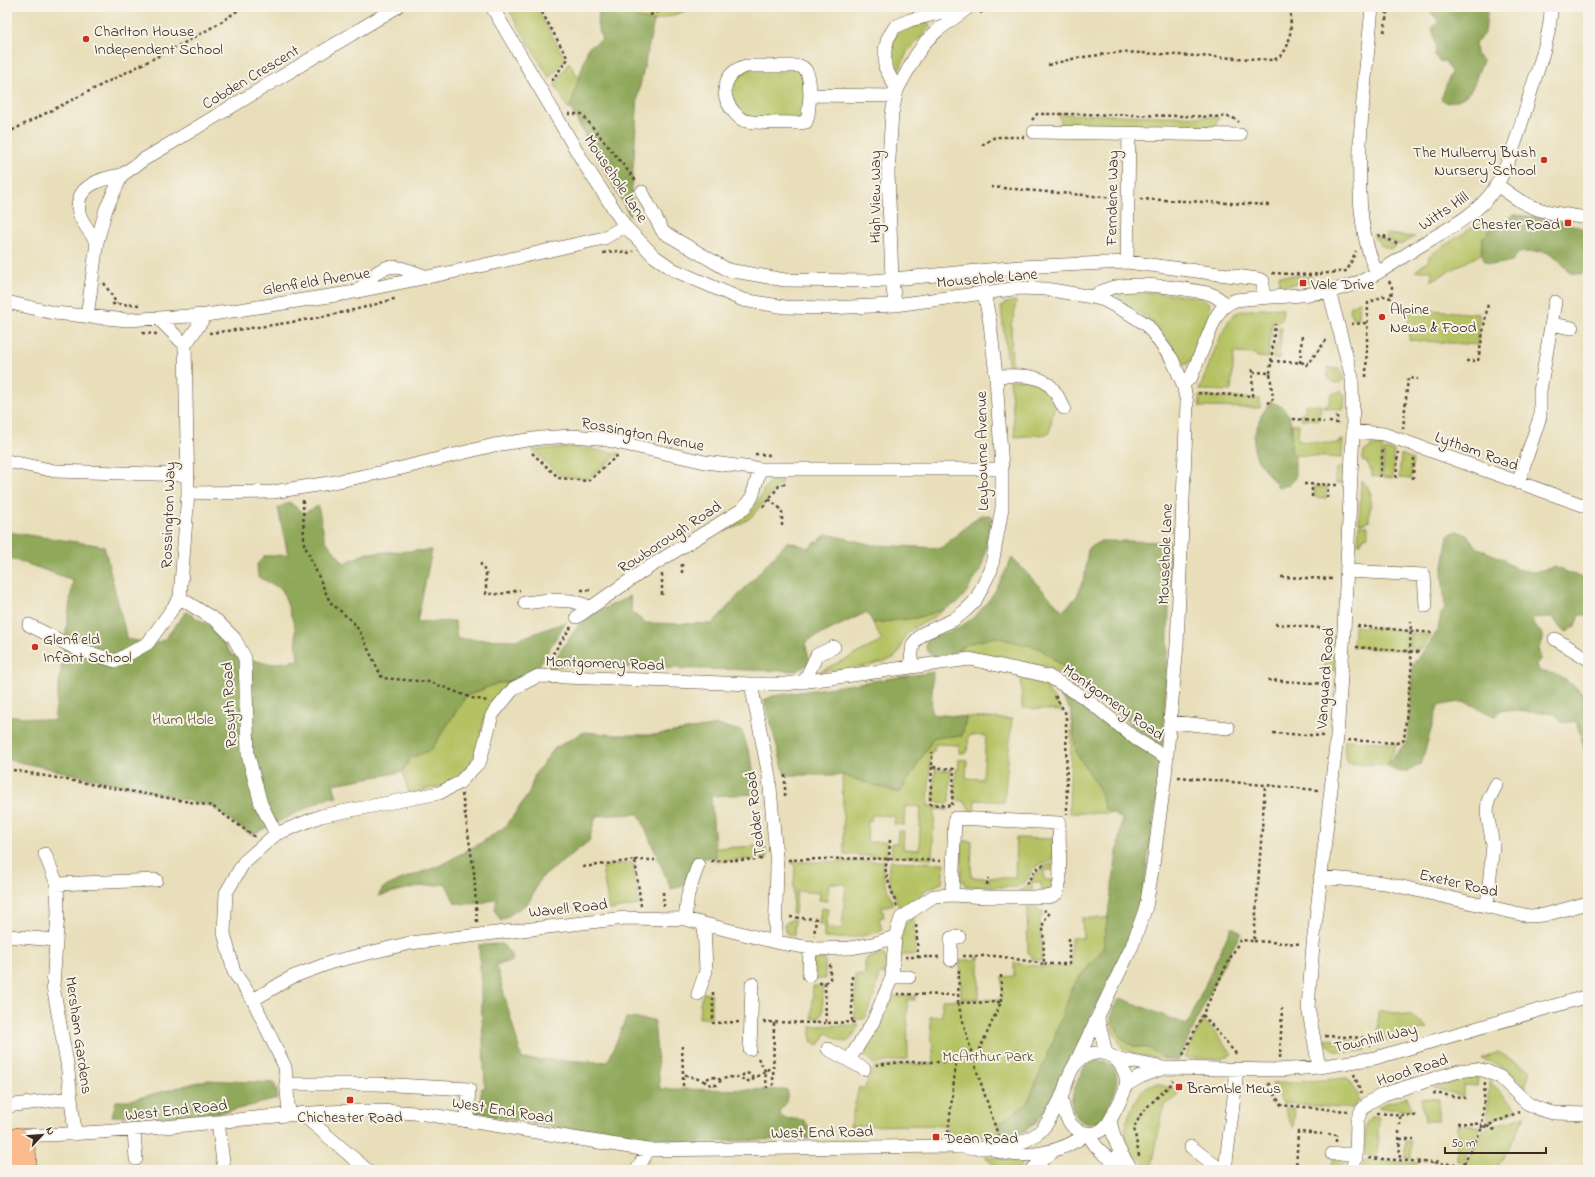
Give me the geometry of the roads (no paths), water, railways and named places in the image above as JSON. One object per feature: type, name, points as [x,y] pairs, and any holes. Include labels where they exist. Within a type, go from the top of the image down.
[{"type":"main road","points":[[11,1170],[12,1136]]},
{"type":"main road","points":[[12,1136],[25,1146],[29,1154],[27,1170]]},
{"type":"street","name":"Cobden Crescent","points":[[96,242],[81,217],[78,208],[87,186],[106,177],[122,175],[143,160],[397,7]]},
{"type":"street","name":"Mousehole Lane","points":[[492,7],[585,165],[625,226],[654,256],[674,270],[742,300],[785,307],[826,308],[895,304],[1020,288],[1046,289],[1092,297],[1104,300],[1147,325],[1172,359],[1184,388],[1186,409],[1179,616],[1171,722],[1154,858],[1146,907],[1132,946],[1073,1068]]},
{"type":"street","points":[[810,95],[896,93],[885,67],[885,50],[888,38],[895,27],[910,20],[964,7]]},
{"type":"street","points":[[1372,7],[1361,120],[1359,188],[1364,236],[1377,273]]},
{"type":"street","name":"Witts Hill","points":[[1226,304],[1236,300],[1329,291],[1349,286],[1377,273],[1477,209],[1487,199],[1497,185],[1510,154],[1529,98],[1548,32],[1551,7]]},
{"type":"street","name":"High View Way","points":[[895,304],[892,279],[888,173],[892,113],[896,93],[915,57],[926,42],[938,30],[974,10]]},
{"type":"street","points":[[746,66],[800,66],[803,67],[808,73],[810,95],[806,122],[745,121],[737,116],[727,104],[725,90],[730,76],[746,66]]},
{"type":"street","name":"Ferndene Way","points":[[1034,132],[1240,135]]},
{"type":"street","name":"Ferndene Way","points":[[1127,262],[1129,134]]},
{"type":"street","name":"Cobden Crescent","points":[[87,317],[96,242],[106,209],[122,175]]},
{"type":"street","points":[[1497,185],[1531,207],[1588,218]]},
{"type":"street","points":[[640,187],[663,232],[728,270],[785,280],[872,281],[1020,267],[1127,262],[1258,279],[1263,281],[1263,297]]},
{"type":"street","name":"Glenfield Avenue","points":[[7,302],[54,313],[127,320],[206,315],[357,292],[427,278],[604,238],[625,226]]},
{"type":"street","points":[[357,292],[380,269],[390,266],[402,268],[427,278]]},
{"type":"street","points":[[1092,297],[1114,287],[1129,285],[1166,287],[1208,293],[1226,304],[1218,312],[1191,377],[1184,388]]},
{"type":"street","name":"Vanguard Road","points":[[1319,1067],[1308,1007],[1320,876],[1337,738],[1344,628],[1353,431],[1352,378],[1329,291]]},
{"type":"street","name":"Leybourne Avenue","points":[[910,667],[913,644],[922,634],[953,620],[965,611],[975,601],[991,570],[1002,508],[1002,469],[996,376],[984,292]]},
{"type":"street","points":[[1518,483],[1540,417],[1540,391],[1555,302]]},
{"type":"street","points":[[159,319],[185,345],[206,315]]},
{"type":"street","points":[[1551,324],[1572,328]]},
{"type":"street","name":"Rossington Way","points":[[180,598],[188,494],[185,345]]},
{"type":"street","points":[[996,376],[1035,377],[1049,385],[1064,408]]},
{"type":"street","name":"Lytham Road","points":[[1353,431],[1384,434],[1588,507]]},
{"type":"street","name":"Rossington Avenue","points":[[188,494],[273,492],[398,469],[519,440],[572,436],[598,438],[705,462],[760,469],[1002,469]]},
{"type":"street","points":[[7,461],[55,471],[187,475]]},
{"type":"street","name":"Rowborough Road","points":[[577,617],[643,571],[743,508],[752,497],[760,469]]},
{"type":"street","points":[[1346,575],[1424,576],[1426,606]]},
{"type":"street","points":[[29,625],[77,649],[116,661],[148,643],[180,598]]},
{"type":"street","name":"Rosyth Road","points":[[180,598],[217,621],[234,638],[245,658],[248,755],[261,804],[276,834]]},
{"type":"street","points":[[525,603],[549,600],[572,600],[590,607]]},
{"type":"street","points":[[1555,639],[1588,659]]},
{"type":"street","points":[[804,682],[817,655],[834,647]]},
{"type":"street","name":"Montgomery Road","points":[[295,1114],[286,1084],[285,1067],[253,1000],[234,972],[224,933],[226,893],[244,862],[276,834],[320,816],[439,794],[458,784],[480,762],[492,715],[514,688],[538,676],[786,684],[970,659],[1048,676],[1085,698],[1136,739],[1167,758]]},
{"type":"street","name":"Tedder Road","points":[[751,684],[769,776],[776,859],[775,942]]},
{"type":"street","points":[[1171,722],[1228,728]]},
{"type":"street","points":[[1487,906],[1493,845],[1487,813],[1488,801],[1496,785]]},
{"type":"street","points":[[849,1060],[873,1022],[892,977],[895,937],[901,918],[934,896],[952,895],[1009,903],[1052,896],[1057,893],[1060,881],[1059,823],[955,818],[952,895]]},
{"type":"street","name":"Mersham Gardens","points":[[45,854],[57,884],[58,913],[53,986],[67,1063],[75,1134]]},
{"type":"street","points":[[685,919],[688,894],[698,865]]},
{"type":"street","name":"Exeter Road","points":[[1320,876],[1385,883],[1529,916],[1544,915],[1588,903]]},
{"type":"street","points":[[57,884],[156,880]]},
{"type":"street","name":"Wavell Road","points":[[253,1000],[292,978],[332,962],[410,942],[625,918],[685,919],[775,942],[812,948],[850,948],[873,944],[895,937]]},
{"type":"street","points":[[698,994],[706,970],[704,924]]},
{"type":"street","points":[[7,936],[56,940]]},
{"type":"street","points":[[951,960],[951,938],[960,938]]},
{"type":"street","points":[[812,948],[812,979]]},
{"type":"street","points":[[892,977],[909,976]]},
{"type":"street","points":[[753,984],[754,1053]]},
{"type":"street","name":"Townhill Way","points":[[1110,1055],[1164,1068],[1278,1070],[1319,1067],[1375,1058],[1588,996]]},
{"type":"street","points":[[1087,1134],[1104,1128],[1110,1120],[1126,1085],[1122,1069],[1110,1055],[1098,1019]]},
{"type":"street","points":[[828,1049],[864,1069]]},
{"type":"street","points":[[1110,1055],[1093,1053],[1085,1057],[1073,1068],[1061,1097],[1065,1114],[1070,1124],[1087,1134],[1093,1144],[1105,1155],[1132,1170]]},
{"type":"street","name":"Townhill Way","points":[[1126,1085],[1140,1077],[1164,1068]]},
{"type":"street","name":"Hood Road","points":[[1351,1170],[1356,1156],[1357,1121],[1361,1111],[1371,1108],[1384,1094],[1459,1071],[1476,1069],[1486,1071],[1500,1077],[1527,1103],[1539,1109],[1553,1113],[1588,1114]]},
{"type":"street","points":[[1225,1170],[1236,1081],[1236,1070]]},
{"type":"street","points":[[286,1084],[377,1084],[469,1089],[467,1121]]},
{"type":"street","name":"West End Road","points":[[993,1149],[1018,1143],[1038,1132],[1049,1120],[1061,1097]]},
{"type":"street","points":[[7,1106],[71,1098]]},
{"type":"street","name":"West End Road","points":[[12,1136],[134,1130],[340,1111],[396,1111],[648,1150],[947,1146],[993,1149],[1008,1154],[1021,1154],[1056,1150],[1070,1145],[1087,1134]]},
{"type":"street","points":[[295,1114],[367,1170]]},
{"type":"street","points":[[1110,1120],[1116,1146],[1132,1170]]},
{"type":"street","points":[[218,1122],[224,1170]]},
{"type":"street","points":[[134,1130],[136,1159]]},
{"type":"street","points":[[1191,1147],[1221,1170]]},
{"type":"street","points":[[637,1170],[648,1150]]},
{"type":"street","points":[[1032,1170],[1056,1150]]},
{"type":"street","points":[[1332,1154],[1356,1156]]},
{"type":"place","name":"Charlton House Independent School","points":[[86,39]]},
{"type":"place","name":"The Mulberry Bush Nursery School","points":[[1544,160]]},
{"type":"place","name":"Chester Road","points":[[1568,223]]},
{"type":"place","name":"Vale Drive","points":[[1303,283]]},
{"type":"place","name":"Alpine News & Food","points":[[1382,317]]},
{"type":"place","name":"Glenfield Infant School","points":[[35,647]]},
{"type":"place","name":"Bramble Mews","points":[[1179,1087]]},
{"type":"place","name":"Chichester Road","points":[[350,1100]]},
{"type":"place","name":"Dean Road","points":[[936,1137]]},
{"type":"park label","name":"Hum Hole","points":[[183,718]]},
{"type":"park label","name":"McArthur Park","points":[[988,1055]]}]
